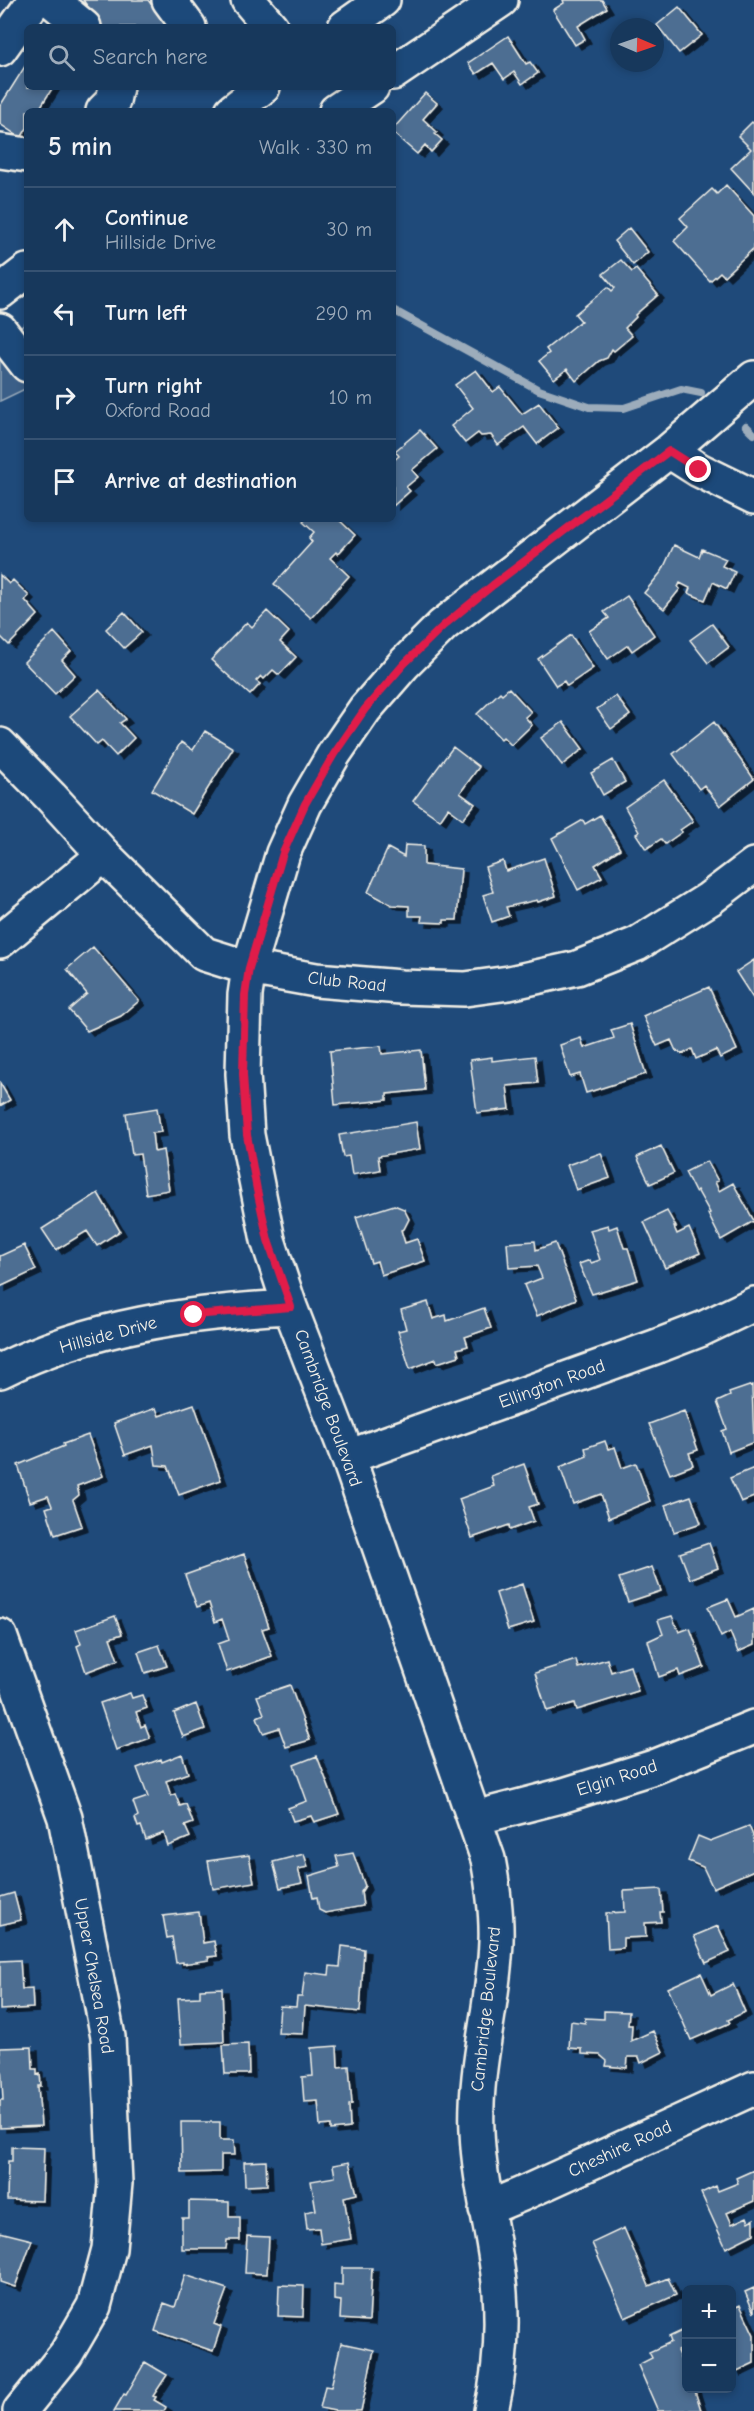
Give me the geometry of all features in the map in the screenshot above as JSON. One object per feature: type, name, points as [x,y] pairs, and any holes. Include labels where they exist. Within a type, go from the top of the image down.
[{"type":"street","points":[[0,48],[35,0]]},
{"type":"street","points":[[51,0],[80,24]]},
{"type":"street","points":[[169,0],[187,24]]},
{"type":"street","points":[[248,0],[268,24]]},
{"type":"street","points":[[349,24],[383,0]]},
{"type":"street","points":[[396,71],[501,0]]},
{"type":"street","points":[[106,108],[113,101],[115,90]]},
{"type":"street","points":[[340,108],[368,90]]},
{"type":"street","points":[[0,151],[24,155]]},
{"type":"street","points":[[0,292],[24,273]]},
{"type":"street","points":[[0,330],[24,360]]},
{"type":"street","name":"Cambridge Boulevard","points":[[492,2409],[502,2350],[500,2292],[478,2158],[477,2090],[496,1942],[496,1905],[488,1859],[399,1609],[348,1457],[268,1240],[247,1135],[243,1074],[245,995],[249,968],[283,853],[305,804],[334,754],[365,709],[404,664],[443,626],[669,451],[754,378]]},
{"type":"street","points":[[669,451],[699,470],[754,497]]},
{"type":"street","name":"Club Road","points":[[0,746],[104,855],[204,954],[249,968],[316,980],[401,987],[465,989],[509,983],[577,968],[637,944],[709,899],[754,865]]},
{"type":"street","points":[[0,941],[104,855]]},
{"type":"street","name":"Ellington Road","points":[[348,1457],[655,1347],[702,1329],[754,1304]]},
{"type":"street","name":"Hillside Drive","points":[[0,1371],[24,1359],[110,1331],[194,1315],[291,1307]]},
{"type":"street","name":"Upper Chelsea Road","points":[[0,1636],[65,1818],[108,2037],[115,2183],[109,2249],[94,2306],[66,2354],[20,2411]]},
{"type":"street","name":"Elgin Road","points":[[475,1818],[564,1795],[654,1767],[754,1726]]},
{"type":"street","name":"Cheshire Road","points":[[486,2208],[522,2194],[754,2088]]},
{"type":"shaded area","points":[[24,325],[24,389],[0,401],[0,345]]},
{"type":"building","points":[[83,0],[148,0],[166,24],[100,24]]},
{"type":"building","points":[[563,0],[602,0],[607,8],[578,26],[585,39],[575,45],[553,10],[564,3]]},
{"type":"building","points":[[679,7],[702,35],[679,53],[664,34],[664,19]]},
{"type":"building","points":[[508,36],[526,64],[530,62],[538,73],[522,84],[514,72],[504,79],[493,63],[476,74],[468,63]]},
{"type":"building","points":[[24,68],[24,90],[51,90],[40,108],[24,108],[24,133],[21,138],[0,124],[0,106]]},
{"type":"building","points":[[425,93],[437,103],[423,119],[442,140],[431,152],[425,145],[417,154],[396,136],[396,126]]},
{"type":"building","points":[[752,122],[754,124],[754,193],[731,168],[751,149],[738,136]]},
{"type":"building","points":[[726,185],[754,216],[754,248],[724,276],[720,272],[710,281],[674,241],[688,227],[680,218],[712,189],[717,194]]},
{"type":"building","points":[[629,228],[648,252],[633,265],[614,241]]},
{"type":"building","points":[[621,260],[632,272],[636,269],[658,295],[635,315],[636,317],[625,328],[632,336],[614,351],[612,349],[607,358],[599,361],[576,381],[567,369],[554,379],[539,361],[549,353],[546,349],[581,321],[575,314],[608,287],[612,291],[615,288],[603,274]]},
{"type":"building","points":[[476,370],[493,392],[500,387],[522,414],[539,403],[558,428],[537,444],[524,427],[498,445],[491,435],[481,436],[478,433],[465,443],[451,426],[473,408],[455,385]]},
{"type":"building","points":[[420,430],[437,449],[412,470],[418,477],[406,487],[410,491],[396,503],[396,458],[399,456],[396,450]]},
{"type":"building","points":[[303,522],[341,522],[355,535],[338,554],[336,552],[330,558],[349,576],[311,618],[274,584],[312,542],[309,538],[314,532]]},
{"type":"building","points":[[674,545],[699,557],[702,549],[726,559],[722,566],[735,572],[727,589],[713,582],[705,600],[688,593],[690,588],[680,583],[678,587],[680,589],[664,609],[644,593],[662,571]]},
{"type":"building","points":[[0,575],[9,584],[13,580],[29,596],[25,600],[38,615],[9,645],[0,636]]},
{"type":"building","points":[[627,596],[654,635],[632,651],[628,645],[608,659],[589,631],[609,618],[604,612]]},
{"type":"building","points":[[267,611],[289,632],[280,642],[296,657],[279,675],[273,670],[264,679],[261,676],[256,681],[260,684],[250,695],[211,660],[247,622],[252,627]]},
{"type":"building","points":[[124,612],[142,632],[124,648],[106,629]]},
{"type":"building","points":[[712,624],[729,647],[708,663],[690,640]]},
{"type":"building","points":[[54,632],[71,651],[62,660],[75,675],[55,694],[24,662]]},
{"type":"building","points":[[571,635],[593,668],[567,686],[564,681],[556,686],[538,659]]},
{"type":"building","points":[[509,688],[531,712],[525,717],[532,725],[511,745],[503,737],[501,739],[477,714],[500,692],[502,694]]},
{"type":"building","points":[[99,690],[126,719],[120,723],[134,738],[116,756],[102,741],[97,745],[70,716]]},
{"type":"building","points":[[616,696],[630,715],[611,729],[597,709]]},
{"type":"building","points":[[563,722],[583,749],[562,765],[541,738]]},
{"type":"building","points":[[714,722],[754,779],[720,806],[704,785],[699,789],[673,754]]},
{"type":"building","points":[[205,731],[233,748],[192,814],[152,790],[181,742],[193,750]]},
{"type":"building","points":[[453,747],[479,767],[460,793],[475,804],[463,819],[448,808],[440,820],[413,801]]},
{"type":"building","points":[[613,760],[625,782],[603,795],[591,773]]},
{"type":"building","points":[[664,780],[693,821],[665,844],[661,839],[646,849],[636,834],[639,832],[625,807]]},
{"type":"building","points":[[600,815],[620,849],[595,865],[602,877],[578,890],[552,838],[583,820],[585,824]]},
{"type":"building","points":[[405,845],[424,846],[424,865],[461,869],[457,920],[444,920],[444,923],[421,922],[422,916],[409,916],[409,906],[392,905],[368,892],[388,848],[404,857]]},
{"type":"building","points":[[544,858],[556,896],[538,902],[537,900],[506,907],[509,916],[492,922],[483,895],[493,892],[485,867],[503,861],[506,871]]},
{"type":"building","points":[[93,947],[139,1001],[121,1016],[87,1031],[69,1010],[87,994],[67,969]]},
{"type":"building","points":[[754,960],[754,1000],[736,972]]},
{"type":"building","points":[[709,987],[737,1050],[720,1058],[716,1050],[696,1059],[692,1049],[683,1054],[676,1051],[671,1040],[657,1046],[643,1016]]},
{"type":"building","points":[[630,1024],[646,1074],[586,1093],[580,1074],[570,1077],[560,1045],[581,1038],[584,1048],[614,1038],[611,1030]]},
{"type":"building","points":[[381,1046],[382,1054],[421,1050],[425,1090],[387,1094],[387,1100],[335,1105],[330,1051]]},
{"type":"building","points":[[535,1056],[538,1083],[507,1086],[510,1109],[477,1113],[470,1060],[492,1057],[492,1061]]},
{"type":"building","points":[[0,1083],[10,1100],[0,1106]]},
{"type":"building","points":[[157,1108],[161,1132],[152,1133],[154,1150],[155,1152],[163,1150],[169,1190],[146,1194],[140,1154],[132,1155],[126,1113]]},
{"type":"building","points":[[416,1122],[420,1149],[378,1156],[380,1170],[352,1175],[349,1156],[343,1157],[339,1135]]},
{"type":"building","points":[[661,1146],[674,1173],[650,1184],[637,1157]]},
{"type":"building","points":[[601,1153],[610,1178],[576,1190],[567,1165]]},
{"type":"building","points":[[707,1161],[718,1181],[715,1182],[719,1191],[733,1183],[754,1221],[721,1240],[708,1214],[710,1213],[697,1190],[695,1192],[685,1172]]},
{"type":"building","points":[[98,1193],[120,1231],[97,1246],[87,1231],[56,1250],[42,1229]]},
{"type":"building","points":[[394,1205],[404,1209],[409,1219],[404,1229],[401,1230],[405,1243],[417,1239],[425,1261],[381,1275],[377,1261],[371,1263],[356,1217]]},
{"type":"building","points":[[667,1211],[676,1227],[674,1227],[677,1234],[689,1228],[700,1253],[665,1268],[644,1222]]},
{"type":"building","points":[[608,1225],[609,1229],[617,1226],[624,1248],[628,1248],[638,1280],[592,1294],[579,1264],[590,1260],[591,1263],[600,1260],[590,1230]]},
{"type":"building","points":[[535,1241],[536,1250],[555,1243],[576,1299],[537,1316],[524,1285],[542,1278],[537,1266],[509,1268],[507,1243]]},
{"type":"building","points":[[24,1245],[36,1270],[0,1287],[0,1256]]},
{"type":"building","points":[[428,1302],[433,1319],[446,1315],[447,1321],[484,1308],[491,1328],[465,1337],[468,1346],[457,1349],[459,1356],[437,1363],[436,1359],[410,1369],[398,1331],[406,1329],[401,1310]]},
{"type":"building","points":[[752,1385],[754,1442],[729,1452],[722,1431],[727,1429],[717,1402],[730,1396],[729,1393]]},
{"type":"building","points":[[194,1404],[221,1480],[179,1495],[168,1466],[156,1465],[153,1445],[125,1455],[114,1423],[156,1408],[159,1416]]},
{"type":"building","points":[[684,1411],[698,1450],[689,1453],[693,1465],[670,1474],[649,1424]]},
{"type":"building","points":[[88,1435],[103,1476],[77,1486],[79,1495],[73,1500],[82,1526],[55,1535],[46,1508],[52,1506],[48,1496],[30,1502],[18,1465]]},
{"type":"building","points":[[605,1441],[608,1449],[615,1447],[622,1468],[636,1463],[650,1501],[609,1518],[601,1494],[573,1504],[560,1467],[587,1456],[585,1448]]},
{"type":"building","points":[[524,1464],[538,1504],[529,1507],[534,1521],[510,1530],[509,1525],[472,1538],[459,1499],[494,1486],[491,1476]]},
{"type":"building","points":[[754,1468],[754,1497],[741,1502],[730,1478]]},
{"type":"building","points":[[691,1496],[701,1523],[674,1532],[665,1505]]},
{"type":"building","points":[[709,1543],[718,1568],[690,1579],[680,1553]]},
{"type":"building","points":[[244,1554],[269,1627],[262,1629],[272,1656],[227,1672],[218,1644],[229,1640],[222,1619],[215,1622],[209,1603],[197,1607],[185,1575]]},
{"type":"building","points":[[652,1567],[661,1591],[628,1602],[619,1578]]},
{"type":"building","points":[[522,1584],[534,1622],[508,1630],[496,1593]]},
{"type":"building","points":[[728,1599],[736,1617],[754,1609],[754,1645],[738,1652],[730,1632],[721,1637],[708,1607]]},
{"type":"building","points":[[115,1616],[122,1634],[110,1638],[118,1660],[86,1672],[77,1646],[81,1644],[76,1630]]},
{"type":"building","points":[[672,1616],[679,1632],[690,1628],[704,1667],[680,1676],[678,1670],[659,1677],[648,1641],[663,1634],[658,1620]]},
{"type":"building","points":[[159,1645],[167,1666],[145,1673],[138,1652]]},
{"type":"building","points":[[607,1659],[611,1672],[630,1666],[638,1691],[577,1710],[575,1703],[547,1711],[535,1673],[576,1660],[578,1668]]},
{"type":"building","points":[[290,1685],[310,1740],[286,1747],[279,1728],[263,1733],[257,1717],[264,1714],[257,1696]]},
{"type":"building","points":[[130,1693],[132,1698],[142,1695],[147,1708],[136,1712],[141,1727],[145,1725],[150,1738],[116,1750],[100,1703]]},
{"type":"building","points":[[196,1704],[205,1729],[183,1737],[174,1713]]},
{"type":"building","points":[[182,1754],[188,1773],[166,1781],[171,1796],[175,1794],[180,1806],[186,1804],[193,1823],[185,1826],[190,1837],[168,1846],[164,1833],[146,1840],[141,1826],[138,1827],[135,1818],[138,1816],[133,1802],[148,1797],[137,1768]]},
{"type":"building","points":[[317,1756],[339,1814],[314,1822],[311,1816],[293,1821],[288,1808],[307,1801],[294,1765]]},
{"type":"building","points":[[749,1826],[754,1838],[754,1870],[713,1888],[703,1867],[688,1861],[698,1836],[710,1841]]},
{"type":"building","points":[[353,1853],[365,1886],[361,1892],[363,1906],[325,1913],[319,1910],[317,1897],[313,1898],[309,1876],[339,1867],[336,1856]]},
{"type":"building","points":[[304,1854],[308,1867],[298,1869],[302,1883],[280,1888],[273,1862]]},
{"type":"building","points":[[249,1855],[254,1882],[213,1889],[208,1861]]},
{"type":"building","points":[[661,1889],[663,1912],[660,1912],[661,1922],[645,1923],[646,1937],[623,1938],[623,1948],[608,1949],[606,1913],[625,1912],[624,1891]]},
{"type":"building","points":[[14,1893],[21,1920],[0,1925],[0,1897]]},
{"type":"building","points":[[199,1912],[203,1943],[214,1941],[217,1956],[208,1957],[209,1960],[176,1963],[172,1937],[167,1938],[163,1916]]},
{"type":"building","points":[[718,1926],[730,1952],[706,1963],[694,1936]]},
{"type":"building","points":[[342,1946],[364,1949],[360,2012],[305,2006],[303,2034],[278,2033],[280,2006],[296,2007],[297,1997],[302,1997],[305,1972],[329,1975],[330,1966],[340,1967]]},
{"type":"building","points":[[20,1960],[22,1989],[32,1988],[33,2008],[0,2010],[0,1961]]},
{"type":"building","points":[[701,1973],[711,1995],[733,1984],[745,2012],[728,2020],[730,2023],[691,2040],[668,1988]]},
{"type":"building","points":[[222,1988],[224,2042],[181,2044],[178,1998],[200,1997],[200,1989]]},
{"type":"building","points":[[604,2011],[629,2012],[628,2025],[632,2025],[631,2041],[653,2031],[663,2052],[641,2063],[639,2057],[628,2057],[627,2068],[606,2066],[607,2061],[600,2055],[582,2054],[582,2049],[569,2048],[571,2021],[585,2023],[585,2018],[604,2019]]},
{"type":"building","points":[[248,2044],[249,2074],[225,2074],[223,2045]]},
{"type":"building","points":[[337,2046],[338,2067],[349,2066],[352,2104],[349,2105],[350,2128],[331,2130],[331,2125],[320,2126],[318,2101],[304,2102],[302,2077],[313,2076],[311,2048]]},
{"type":"building","points":[[32,2047],[33,2069],[37,2069],[37,2075],[40,2074],[41,2086],[38,2086],[41,2126],[0,2128],[0,2100],[3,2100],[0,2048]]},
{"type":"building","points":[[181,2122],[220,2122],[220,2140],[234,2140],[235,2155],[221,2155],[221,2172],[182,2173]]},
{"type":"building","points":[[12,2147],[44,2148],[42,2201],[7,2200],[8,2161],[12,2161]]},
{"type":"building","points":[[266,2161],[267,2185],[245,2186],[244,2162]]},
{"type":"building","points":[[349,2162],[357,2194],[344,2197],[351,2239],[321,2244],[319,2228],[307,2229],[305,2212],[316,2210],[311,2181],[335,2177],[333,2165]]},
{"type":"building","points":[[754,2170],[754,2201],[727,2213],[732,2224],[747,2217],[749,2222],[754,2219],[754,2234],[726,2248],[701,2193],[716,2186],[718,2191],[738,2183],[736,2178]]},
{"type":"building","points":[[189,2201],[229,2202],[229,2217],[240,2217],[240,2240],[227,2240],[226,2249],[182,2249],[182,2218],[189,2218]]},
{"type":"building","points":[[624,2228],[649,2286],[668,2278],[676,2295],[625,2318],[592,2243]]},
{"type":"building","points":[[0,2232],[32,2240],[15,2287],[0,2282]]},
{"type":"building","points":[[247,2236],[269,2237],[267,2274],[245,2273]]},
{"type":"building","points":[[342,2268],[372,2268],[369,2321],[340,2319],[341,2301],[334,2300],[334,2284],[342,2285]]},
{"type":"building","points":[[185,2275],[227,2289],[214,2324],[221,2327],[213,2351],[155,2331],[164,2303],[175,2307]]},
{"type":"building","points":[[279,2285],[304,2286],[303,2317],[278,2316]]},
{"type":"building","points":[[754,2288],[754,2313],[745,2292]]},
{"type":"building","points":[[740,2305],[754,2335],[754,2363],[736,2372],[736,2339],[736,2307]]},
{"type":"building","points":[[682,2331],[682,2348],[677,2351],[682,2363],[682,2393],[696,2393],[701,2410],[658,2411],[638,2365],[652,2358],[649,2352],[671,2342],[669,2337]]},
{"type":"building","points":[[341,2343],[374,2350],[361,2411],[335,2411],[320,2408],[325,2386],[331,2387]]},
{"type":"building","points":[[145,2362],[167,2375],[153,2396],[156,2397],[154,2400],[166,2407],[164,2411],[114,2411],[124,2394],[126,2395]]},
{"type":"waterway","points":[[396,312],[539,390],[589,407],[624,408],[681,389],[701,393]]},
{"type":"waterway","points":[[746,426],[754,434]]},
{"type":"route","points":[[194,1315],[291,1307],[268,1240],[247,1135],[243,1074],[245,995],[249,968],[283,853],[305,804],[334,754],[365,709],[404,664],[443,626],[493,585],[669,451],[699,470]]}]
